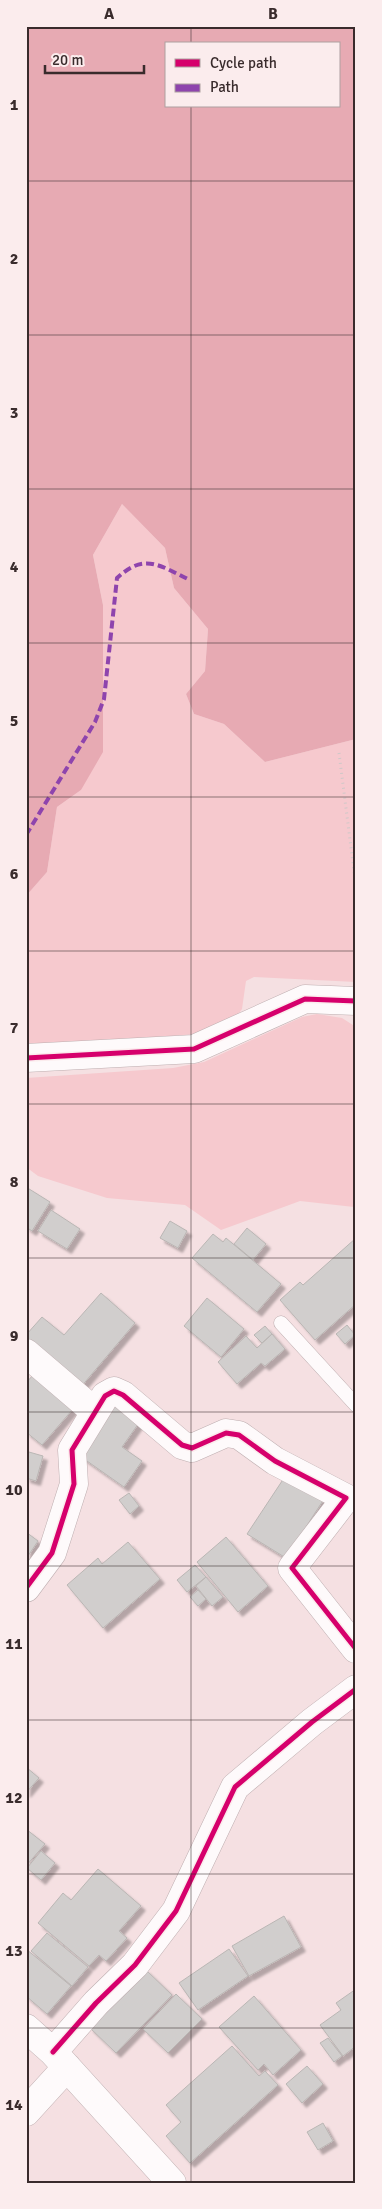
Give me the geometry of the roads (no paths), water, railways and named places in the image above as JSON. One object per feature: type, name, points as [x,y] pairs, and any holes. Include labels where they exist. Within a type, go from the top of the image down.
[{"type":"street","points":[[26,1058],[194,1049],[305,999],[356,1001]]},
{"type":"street","points":[[26,1353],[94,1412]]},
{"type":"street","points":[[26,1588],[52,1553],[74,1484],[72,1450],[105,1396],[114,1392],[123,1395],[182,1445],[192,1448],[226,1433],[239,1435],[275,1461],[351,1493],[292,1568],[356,1648]]},
{"type":"street","points":[[26,2112],[96,2003],[135,1965],[176,1911],[235,1787],[312,1722],[356,1690]]},
{"type":"street","points":[[26,2028],[60,2060],[172,2183]]},
{"type":"lane","points":[[281,1323],[356,1405]]}]
